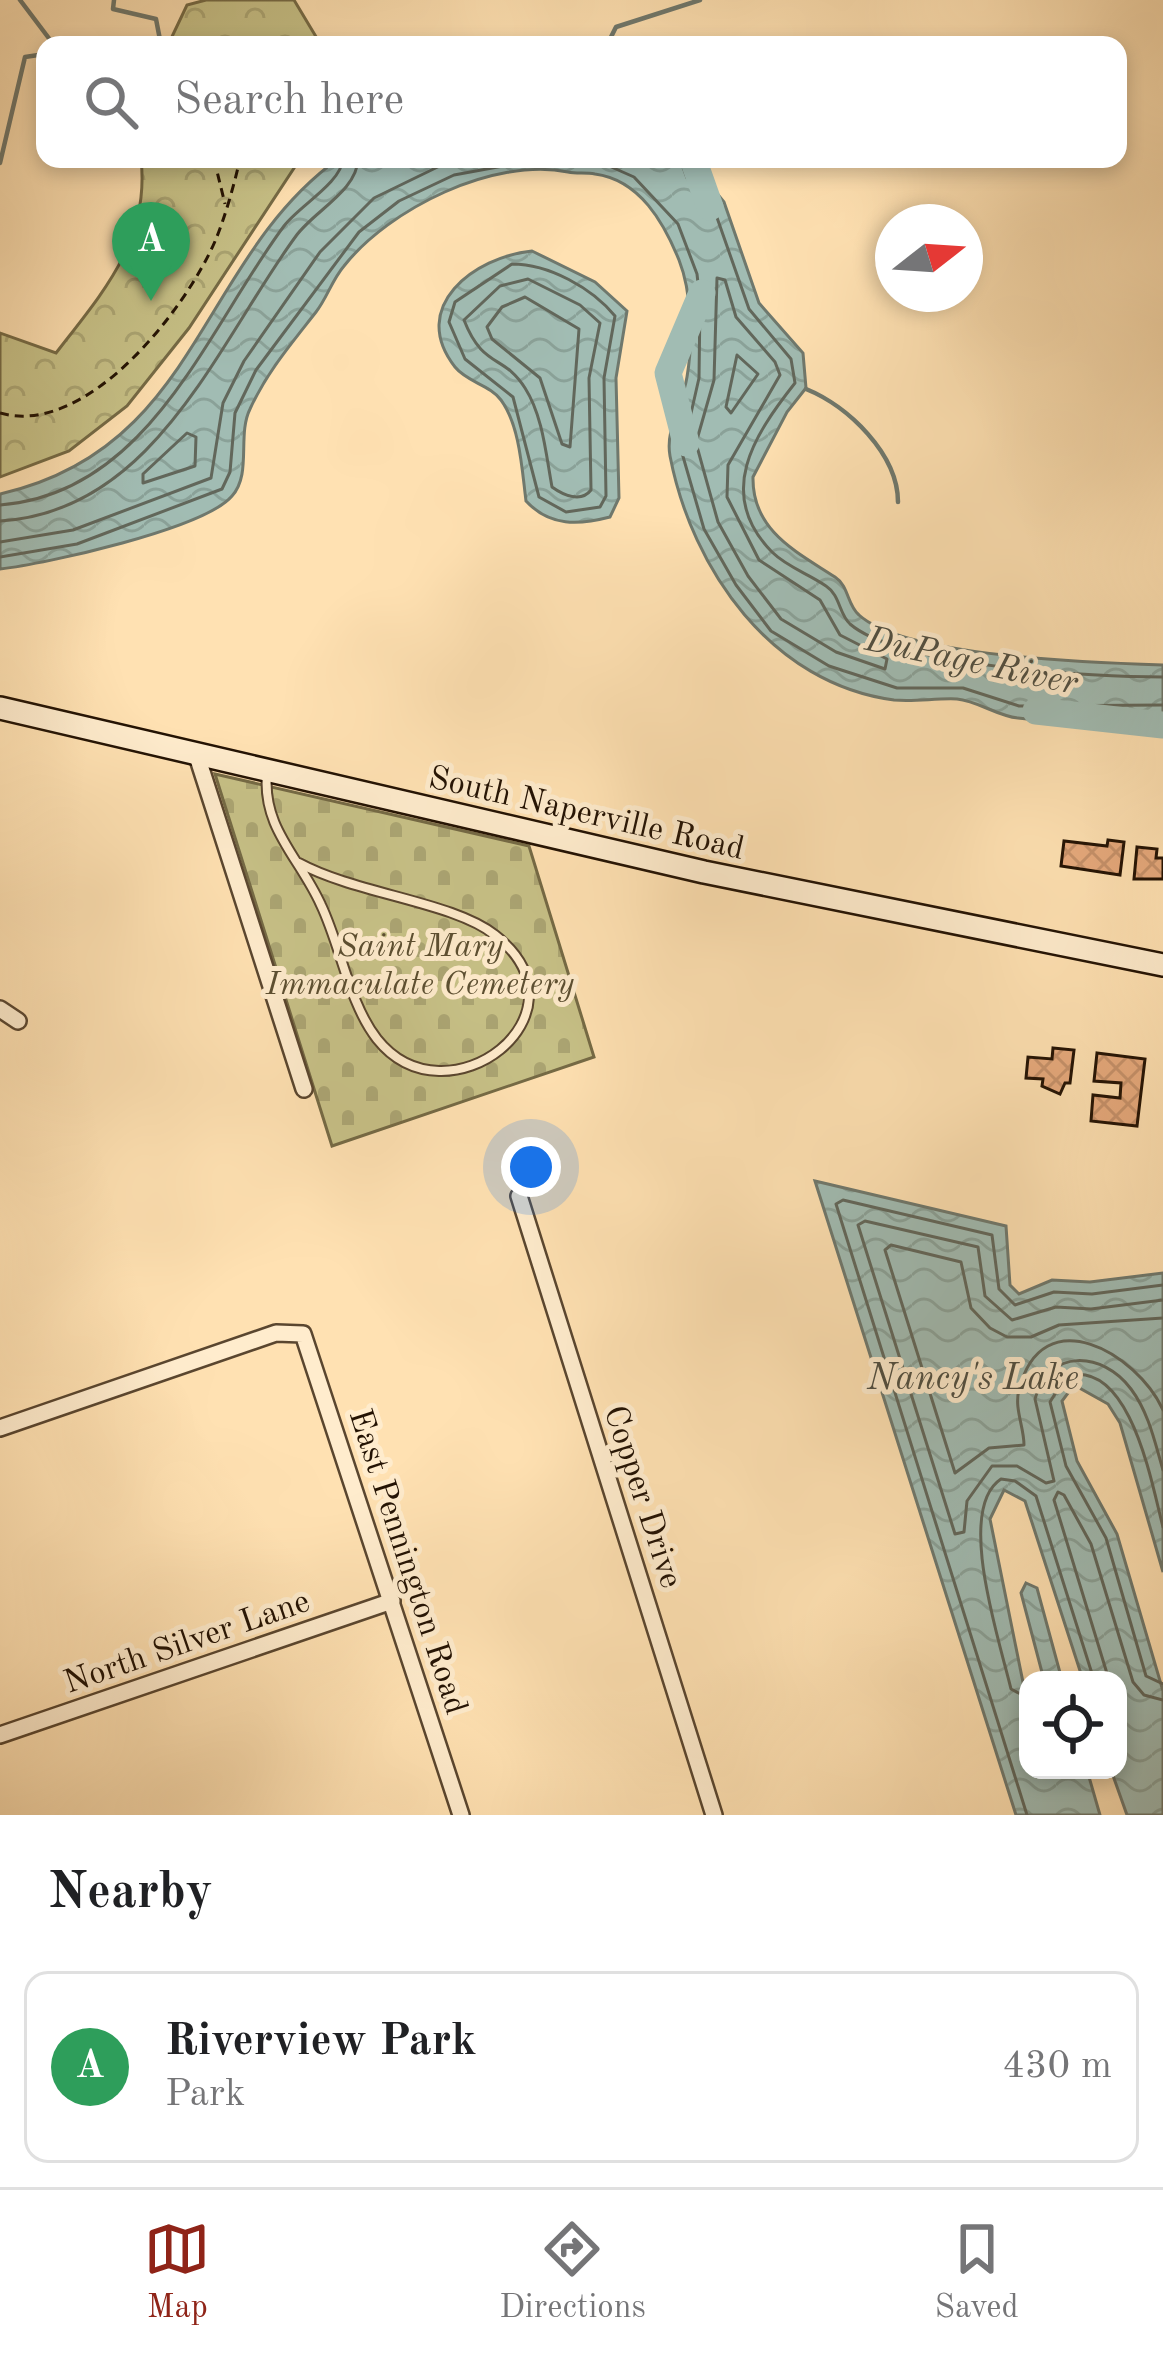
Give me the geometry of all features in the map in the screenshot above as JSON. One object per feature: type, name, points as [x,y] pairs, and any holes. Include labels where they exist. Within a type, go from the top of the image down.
[{"type":"main road","name":"South Naperville Road","points":[[0,708],[686,868],[1163,965]]},
{"type":"street","points":[[197,756],[304,1089]]},
{"type":"street","points":[[0,1009],[18,1021]]},
{"type":"street","name":"Copper Drive","points":[[519,1196],[715,1815]]},
{"type":"street","name":"East Pennington Road","points":[[0,1428],[296,1331],[307,1342],[461,1815]]},
{"type":"street","name":"North Silver Lane","points":[[0,1735],[392,1601]]},
{"type":"lane","points":[[267,772],[270,818],[332,927],[367,1024],[387,1049],[418,1068],[447,1070],[481,1063],[513,1041],[527,1016],[526,986],[513,953],[491,932],[458,916],[355,889],[299,863]]},
{"type":"path","points":[[216,168],[225,206]]},
{"type":"path","points":[[0,413],[21,416],[52,410],[111,380],[196,275],[237,168]]},
{"type":"green space","points":[[206,0],[294,0],[316,36],[172,36],[187,5]]},
{"type":"green space","points":[[141,168],[294,168],[189,328],[127,406],[69,451],[0,477],[0,333],[56,353],[120,264],[138,215]]},
{"type":"green space","name":"Saint Mary Immaculate Cemetery","points":[[215,774],[529,846],[594,1057],[332,1146]]},
{"type":"water","points":[[328,168],[696,168],[724,202],[759,303],[803,353],[806,388],[787,412],[753,477],[755,496],[768,526],[792,549],[840,581],[855,611],[883,629],[958,649],[1003,655],[1163,665],[1163,717],[1036,720],[1010,717],[957,699],[894,700],[850,690],[775,646],[718,579],[681,499],[670,456],[670,436],[685,387],[690,349],[689,302],[679,260],[658,218],[637,194],[592,173],[539,169],[476,180],[387,225],[344,266],[264,383],[246,419],[241,477],[232,496],[190,521],[158,532],[0,569],[0,494],[66,471],[118,437],[158,395],[254,248],[291,201]]},
{"type":"water","points":[[532,251],[595,282],[627,311],[616,378],[619,498],[610,517],[565,522],[545,516],[526,501],[519,449],[507,411],[496,395],[455,367],[442,345],[439,324],[454,289],[489,263]]},
{"type":"water","name":"Nancy's Lake","points":[[815,1181],[1006,1226],[1010,1285],[1019,1294],[1052,1280],[1090,1282],[1163,1273],[1163,1572],[1120,1423],[1108,1404],[1074,1385],[1062,1401],[1077,1461],[1117,1534],[1163,1691],[1163,1815],[1127,1815],[1114,1779],[1127,1779],[1127,1671],[1080,1671],[1025,1501],[1004,1490],[990,1519],[1021,1671],[1019,1779],[1090,1779],[1100,1815],[1016,1815]]},
{"type":"water","points":[[1026,1583],[1037,1588],[1060,1671],[1042,1671],[1021,1593]]},
{"type":"building","points":[[1108,840],[1124,842],[1120,875],[1061,866],[1064,841],[1107,846]]},
{"type":"building","points":[[1137,847],[1157,849],[1156,858],[1163,858],[1163,879],[1134,879]]},
{"type":"building","points":[[1053,1048],[1074,1050],[1070,1083],[1065,1083],[1060,1094],[1042,1086],[1043,1079],[1026,1078],[1028,1057],[1052,1059]]},
{"type":"building","points":[[1097,1053],[1145,1059],[1137,1126],[1091,1121],[1093,1095],[1120,1098],[1121,1083],[1094,1081]]},
{"type":"waterway","points":[[20,0],[47,36]]},
{"type":"waterway","points":[[114,0],[113,9],[156,19],[159,36]]},
{"type":"waterway","points":[[612,36],[616,27],[700,0]]},
{"type":"waterway","points":[[0,163],[25,57],[36,55]]},
{"type":"waterway","name":"DuPage River","points":[[696,168],[710,207]]},
{"type":"waterway","name":"DuPage River","points":[[686,443],[668,373],[702,293]]},
{"type":"waterway","points":[[806,389],[838,407],[868,434],[890,466],[898,502]]},
{"type":"waterway","name":"DuPage River","points":[[1036,711],[1163,725]]},
{"type":"place","name":"Riverview Park","points":[[151,301]]}]
